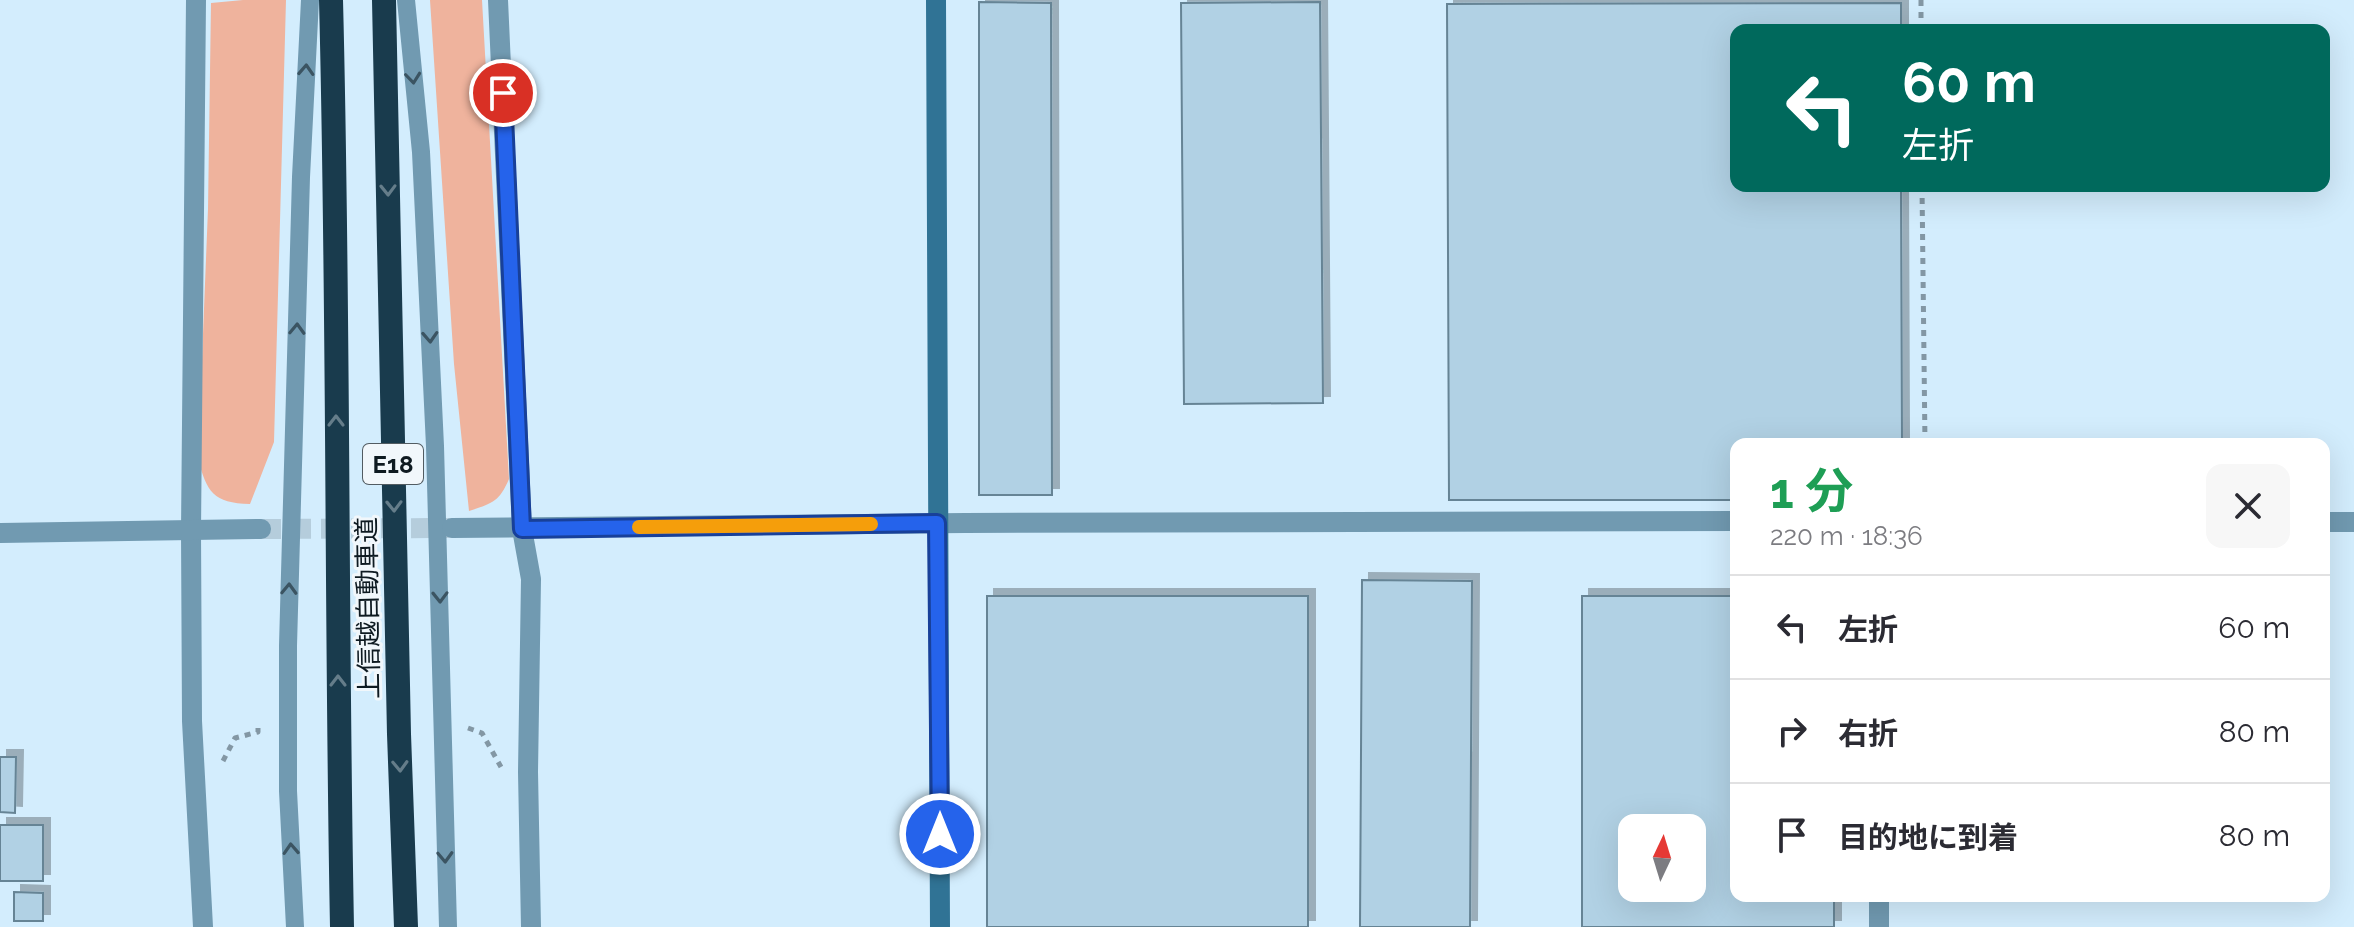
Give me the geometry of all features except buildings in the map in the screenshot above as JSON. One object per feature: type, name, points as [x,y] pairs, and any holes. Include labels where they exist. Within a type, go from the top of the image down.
[{"type":"highway","name":"上信越自動車道","points":[[331,0],[342,927]]},
{"type":"highway","name":"上信越自動車道","points":[[384,0],[399,734],[406,927]]},
{"type":"street","points":[[196,0],[191,531],[195,784],[203,927]]},
{"type":"street","points":[[498,0],[522,529],[531,579],[528,772],[531,927]]},
{"type":"street","points":[[936,0],[940,927]]},
{"type":"street","points":[[452,528],[1730,521]]},
{"type":"street","points":[[2330,522],[2354,522]]},
{"type":"street","points":[[0,533],[261,529]]},
{"type":"street","points":[[1879,902],[1879,927]]},
{"type":"lane","points":[[295,927],[288,791],[288,646],[300,192],[310,0]]},
{"type":"lane","points":[[406,0],[421,152],[435,431],[448,927]]},
{"type":"path","points":[[1921,0],[1921,24]]},
{"type":"path","points":[[1922,192],[1925,438]]},
{"type":"path","points":[[455,723],[482,733],[501,768],[528,772]]},
{"type":"path","points":[[195,784],[212,783],[235,738],[258,732],[258,724]]},
{"type":"shaded area","points":[[286,0],[274,442],[250,504],[228,501],[214,494],[198,459],[208,209],[211,3]]},
{"type":"shaded area","points":[[430,0],[482,0],[509,479],[494,501],[469,511],[454,364]]},
{"type":"tunnel","points":[[261,529],[452,528]]},
{"type":"slow traffic","points":[[639,527],[871,524]]},
{"type":"route","points":[[503,93],[522,529],[937,523],[940,834]]}]
